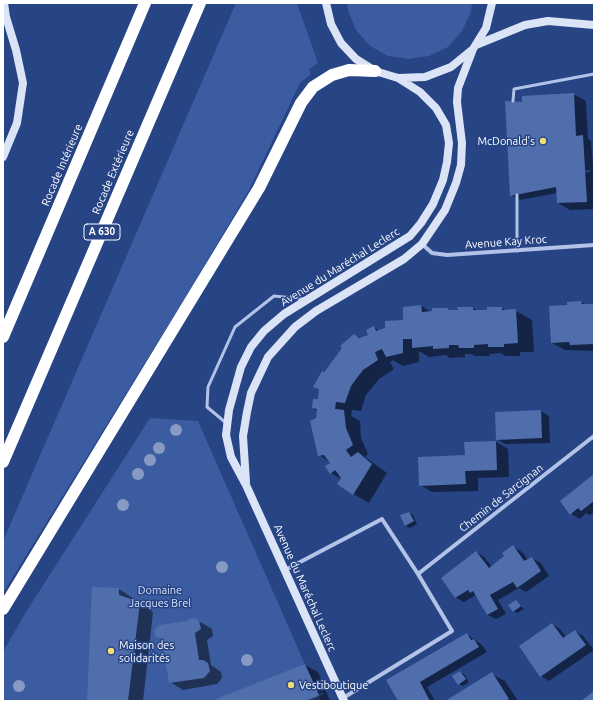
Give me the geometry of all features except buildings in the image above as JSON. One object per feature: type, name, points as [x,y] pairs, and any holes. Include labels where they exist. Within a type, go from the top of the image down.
[{"type":"highway","name":"Rocade Intérieure","points":[[3,337],[145,3]]},
{"type":"highway","name":"Rocade Extérieure","points":[[3,462],[200,3]]},
{"type":"highway","points":[[3,609],[259,188],[301,103],[313,87],[332,75],[349,70],[375,71]]},
{"type":"street","points":[[3,157],[17,123],[23,83],[6,17],[4,3]]},
{"type":"street","points":[[326,3],[331,24],[341,44],[356,59],[375,71],[398,78],[426,77],[451,67],[474,47],[486,28],[492,3]]},
{"type":"street","points":[[474,47],[525,25],[548,22],[594,25]]},
{"type":"street","name":"Avenue du Maréchal Leclerc","points":[[246,484],[243,436],[247,412],[252,393],[268,357],[296,327],[316,311],[404,259],[422,244],[445,210],[456,183],[461,165],[462,143],[457,102],[458,88],[474,47]]},
{"type":"street","name":"Avenue du Maréchal Leclerc","points":[[343,700],[246,484],[232,457],[226,435],[234,388],[241,367],[250,347],[264,331],[284,314],[410,236],[421,223],[433,204],[443,180],[449,143],[446,125],[436,108],[420,92],[398,78]]},
{"type":"street","name":"Avenue Kay Kroc","points":[[422,244],[432,253],[447,255],[594,245]]},
{"type":"street","name":"Chemin de Sarcignan","points":[[418,574],[594,436]]},
{"type":"street","points":[[284,570],[382,519],[418,574],[452,631],[343,700]]},
{"type":"lane","points":[[513,102],[514,88],[594,74]]},
{"type":"lane","points":[[517,195],[517,251]]},
{"type":"lane","points":[[228,424],[208,408],[208,387],[235,327],[274,296],[307,300]]},
{"type":"green space","points":[[236,3],[297,3],[318,63],[309,69],[311,74],[300,83],[248,192],[188,293],[3,593],[3,541]]},
{"type":"green space","points":[[347,3],[472,3],[471,12],[462,31],[448,47],[429,56],[408,59],[388,56],[370,46],[356,30],[348,11]]},
{"type":"green space","name":"Domaine Jacques Brel","points":[[150,418],[198,421],[321,701],[3,701],[3,652],[26,612]]},
{"type":"place","name":"McDonald's","points":[[543,141]]},
{"type":"place","name":"Maison des solidarités","points":[[111,651]]},
{"type":"place","name":"Vestiboutique","points":[[291,685]]}]
